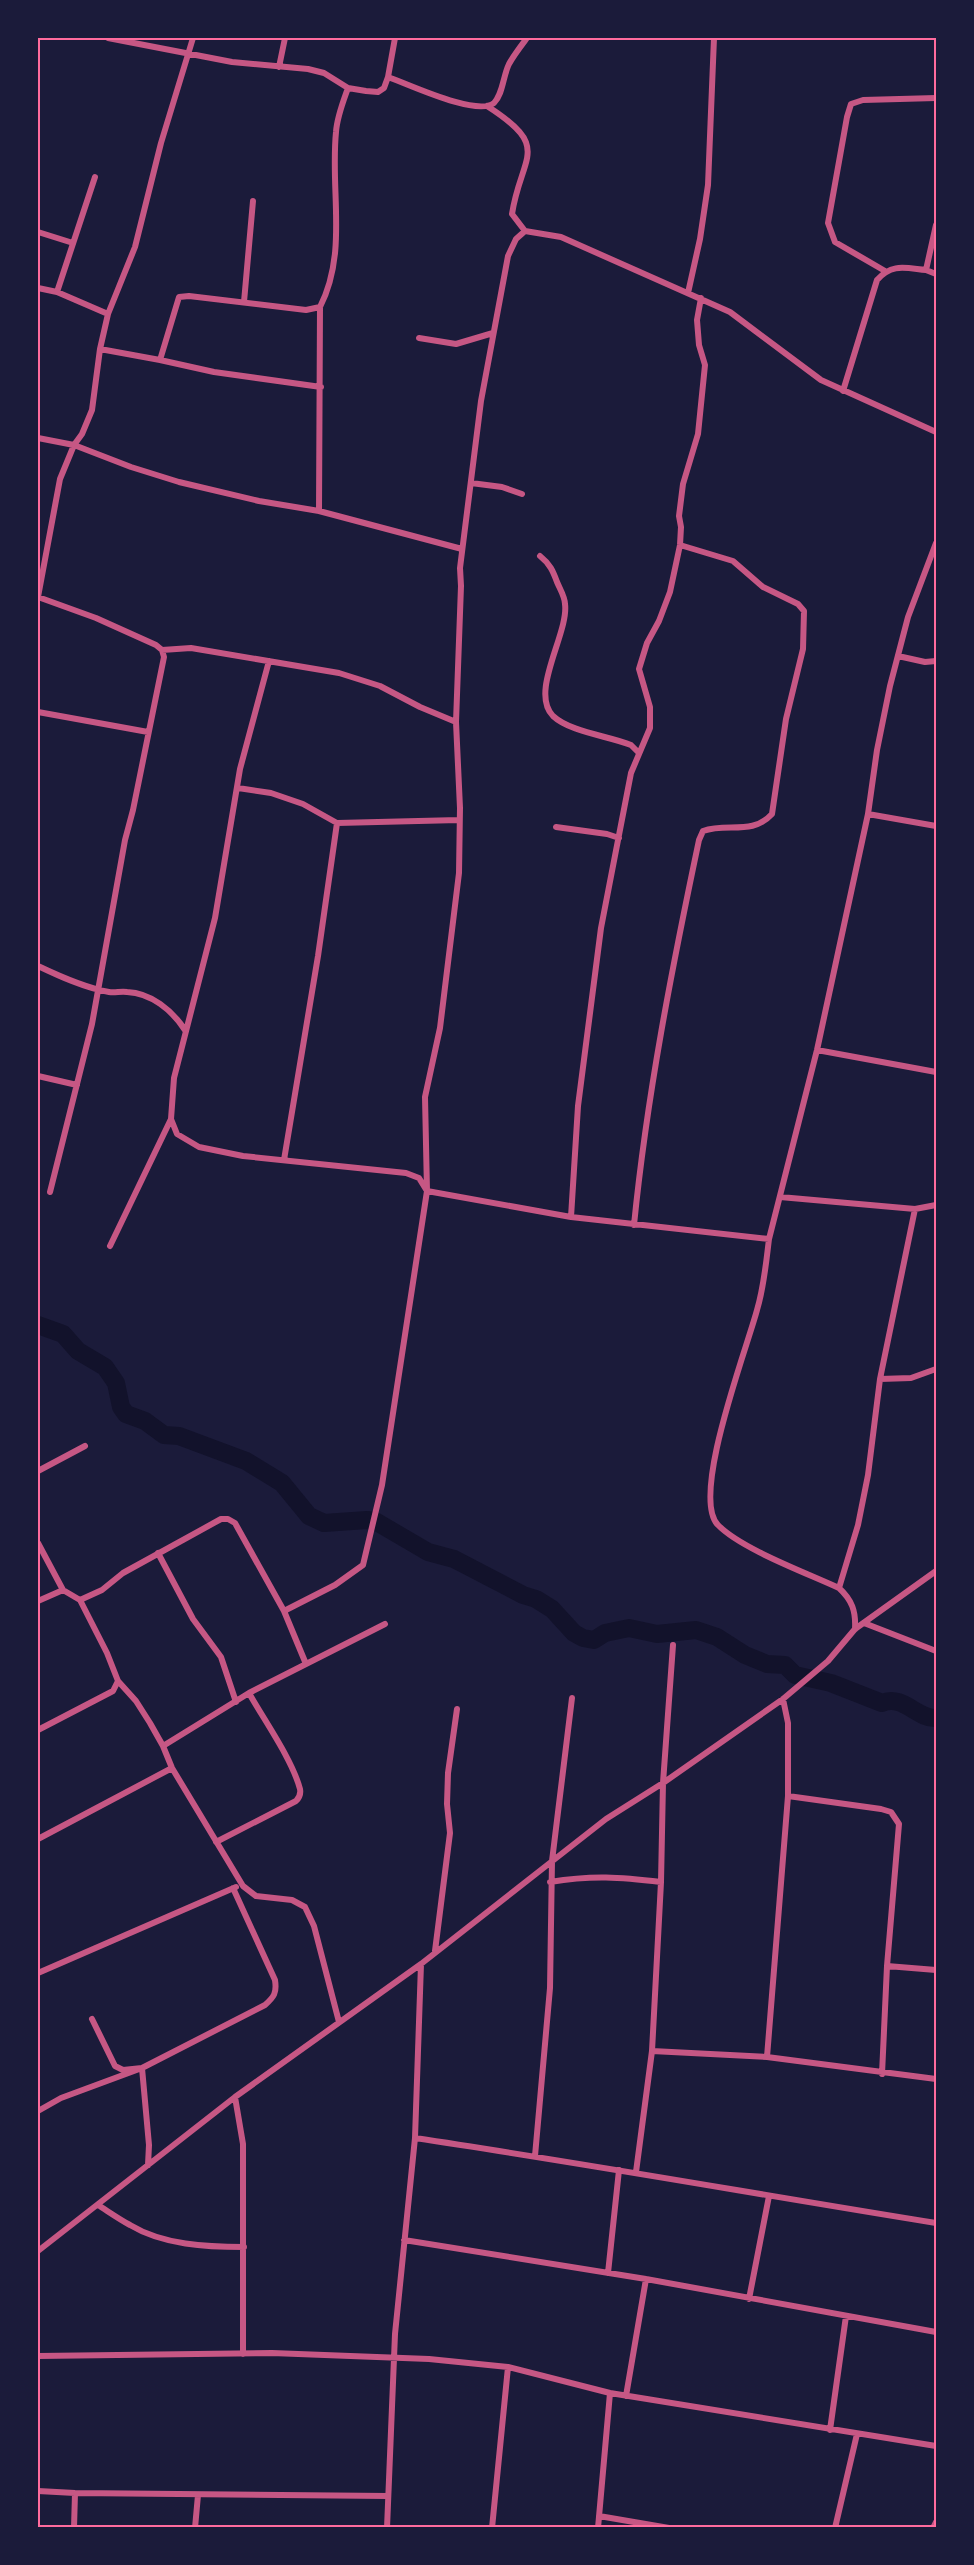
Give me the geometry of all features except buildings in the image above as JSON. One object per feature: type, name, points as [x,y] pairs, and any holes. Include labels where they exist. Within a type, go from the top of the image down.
[{"type":"street","points":[[108,38],[171,48],[189,54],[232,62],[308,69],[324,73],[348,88],[378,92],[384,88],[388,76],[395,38]]},
{"type":"street","points":[[50,1192],[98,989],[125,840],[164,657],[162,650],[156,645],[96,618],[38,597],[55,500],[74,445],[82,434],[92,410],[100,349],[108,314],[135,247],[161,143],[193,38]]},
{"type":"street","points":[[279,67],[285,38]]},
{"type":"street","points":[[487,106],[498,98],[509,65],[527,38]]},
{"type":"street","points":[[688,293],[700,239],[708,185],[714,38]]},
{"type":"street","points":[[388,76],[435,95],[474,106],[487,106],[515,125],[528,148],[527,166],[517,191],[512,214],[525,231],[561,237],[730,312],[821,380],[936,432]]},
{"type":"street","points":[[319,511],[320,307],[326,295],[334,261],[336,131],[348,88]]},
{"type":"street","points":[[885,271],[835,242],[830,234],[828,222],[847,117],[851,104],[863,100],[936,98]]},
{"type":"street","points":[[57,292],[95,177]]},
{"type":"street","points":[[244,302],[253,201]]},
{"type":"street","points":[[926,270],[936,225]]},
{"type":"street","points":[[284,1611],[335,1585],[363,1565],[382,1485],[427,1191],[426,1097],[440,1028],[459,873],[456,722],[462,549],[493,333],[508,256],[516,239],[525,231]]},
{"type":"street","points":[[38,232],[73,243]]},
{"type":"street","points":[[843,391],[877,279],[885,271],[895,267],[926,270],[936,274]]},
{"type":"street","points":[[38,288],[57,292],[108,314]]},
{"type":"street","points":[[160,360],[179,297],[189,296],[306,310],[320,307]]},
{"type":"street","points":[[571,1217],[578,1106],[601,928],[631,773],[650,728],[650,707],[639,669],[647,643],[659,621],[670,592],[680,545],[679,516],[683,484],[689,461],[695,450],[705,365],[699,345],[697,320],[700,298]]},
{"type":"street","points":[[419,338],[456,344],[493,333]]},
{"type":"street","points":[[100,349],[214,372],[321,387]]},
{"type":"street","points":[[38,438],[74,445],[131,467],[179,482],[259,501],[319,511],[462,549]]},
{"type":"street","points":[[471,483],[502,487],[522,494]]},
{"type":"street","points":[[855,1629],[856,1614],[848,1596],[839,1588],[737,1540],[716,1524],[711,1503],[714,1458],[733,1384],[758,1309],[769,1239],[817,1050],[868,814],[877,750],[898,656],[908,617],[936,543]]},
{"type":"street","points":[[634,1225],[642,1143],[670,984],[699,840],[702,831],[711,828],[741,828],[763,823],[772,814],[786,719],[805,632],[804,611],[798,604],[763,587],[726,557],[680,545]]},
{"type":"street","points":[[540,556],[551,564],[566,605],[561,636],[550,661],[546,698],[552,714],[573,726],[631,745],[639,753]]},
{"type":"street","points":[[162,650],[191,648],[339,673],[380,686],[420,707],[456,722]]},
{"type":"street","points":[[898,656],[925,662],[936,661]]},
{"type":"street","points":[[110,1246],[171,1119],[174,1078],[215,918],[245,748],[269,661]]},
{"type":"street","points":[[38,712],[148,732]]},
{"type":"street","points":[[238,788],[271,793],[303,804],[337,823],[459,820]]},
{"type":"street","points":[[868,814],[936,826]]},
{"type":"street","points":[[284,1160],[337,823]]},
{"type":"street","points":[[556,827],[607,834],[619,838]]},
{"type":"street","points":[[38,966],[111,993],[139,993],[154,999],[178,1020],[185,1030]]},
{"type":"street","points":[[817,1050],[936,1072]]},
{"type":"street","points":[[38,1076],[77,1085]]},
{"type":"street","points":[[171,1119],[177,1134],[199,1147],[243,1156],[406,1173],[419,1179],[427,1191],[571,1217],[769,1239]]},
{"type":"street","points":[[780,1197],[915,1209],[936,1205]]},
{"type":"street","points":[[839,1588],[858,1525],[868,1476],[880,1379],[915,1209]]},
{"type":"street","points":[[880,1379],[910,1378],[936,1369]]},
{"type":"street","points":[[38,1471],[85,1446]]},
{"type":"street","points":[[80,1600],[102,1590],[123,1573],[158,1553],[221,1519],[228,1519],[235,1523],[284,1611],[306,1664]]},
{"type":"street","points":[[38,1543],[63,1590],[80,1600],[107,1653],[118,1681],[136,1701],[163,1746],[172,1768],[243,1886],[256,1896],[292,1900],[305,1907],[314,1926],[339,2022]]},
{"type":"street","points":[[158,1553],[193,1619],[221,1657],[236,1702]]},
{"type":"street","points":[[38,2251],[235,2097],[420,1964],[606,1819],[663,1783],[783,1700],[828,1661],[855,1629],[936,1571]]},
{"type":"street","points":[[38,1601],[63,1590]]},
{"type":"street","points":[[864,1623],[936,1651]]},
{"type":"street","points":[[163,1746],[249,1693],[385,1624]]},
{"type":"street","points":[[636,2172],[652,2051],[661,1882],[663,1783],[673,1645]]},
{"type":"street","points":[[38,1730],[113,1691],[118,1681]]},
{"type":"street","points":[[216,1842],[296,1801],[300,1796],[301,1790],[288,1761],[249,1693]]},
{"type":"street","points":[[535,2156],[550,1988],[550,1882],[572,1698]]},
{"type":"street","points":[[767,2057],[788,1796],[788,1723],[783,1700]]},
{"type":"street","points":[[435,1951],[450,1833],[447,1804],[448,1773],[457,1709]]},
{"type":"street","points":[[38,1839],[172,1768]]},
{"type":"street","points":[[788,1796],[881,1809],[891,1812],[899,1824],[887,1966],[882,2074]]},
{"type":"street","points":[[550,1882],[585,1876],[619,1876],[661,1882]]},
{"type":"street","points":[[38,1973],[233,1887],[243,1886]]},
{"type":"street","points":[[38,2111],[62,2098],[142,2068],[265,2005],[274,1997],[277,1989],[275,1980],[233,1887]]},
{"type":"street","points":[[387,2528],[394,2358],[415,2138],[420,1964]]},
{"type":"street","points":[[887,1966],[936,1970]]},
{"type":"street","points":[[92,2019],[115,2066],[123,2070],[142,2068]]},
{"type":"street","points":[[652,2051],[767,2057],[882,2074],[936,2079]]},
{"type":"street","points":[[142,2068],[149,2145],[148,2165]]},
{"type":"street","points":[[235,2097],[243,2144],[243,2354]]},
{"type":"street","points":[[415,2138],[636,2172],[936,2223]]},
{"type":"street","points":[[608,2273],[620,2170]]},
{"type":"street","points":[[749,2299],[769,2196]]},
{"type":"street","points":[[98,2205],[131,2227],[151,2234],[187,2244],[244,2247]]},
{"type":"street","points":[[404,2240],[646,2279],[936,2332]]},
{"type":"street","points":[[626,2396],[646,2279]]},
{"type":"street","points":[[830,2430],[846,2316]]},
{"type":"street","points":[[38,2356],[305,2354],[429,2359],[508,2367],[626,2396],[936,2446]]},
{"type":"street","points":[[492,2528],[508,2367]]},
{"type":"street","points":[[598,2528],[610,2393]]},
{"type":"street","points":[[835,2528],[857,2434]]},
{"type":"street","points":[[38,2491],[388,2496]]},
{"type":"street","points":[[74,2528],[75,2493]]},
{"type":"street","points":[[195,2528],[198,2495]]},
{"type":"street","points":[[599,2516],[669,2528]]},
{"type":"street","points":[[933,2528],[936,2522]]},
{"type":"waterway","points":[[38,1325],[63,1334],[78,1351],[105,1367],[116,1383],[121,1407],[126,1414],[145,1421],[164,1435],[179,1436],[246,1461],[282,1483],[309,1516],[324,1523],[375,1521],[428,1552],[454,1559],[523,1595],[536,1599],[552,1609],[574,1633],[583,1638],[594,1640],[605,1633],[629,1628],[657,1634],[696,1630],[717,1637],[745,1655],[767,1664],[785,1665],[795,1675],[831,1683],[882,1703],[897,1702],[922,1715],[936,1718]]}]
